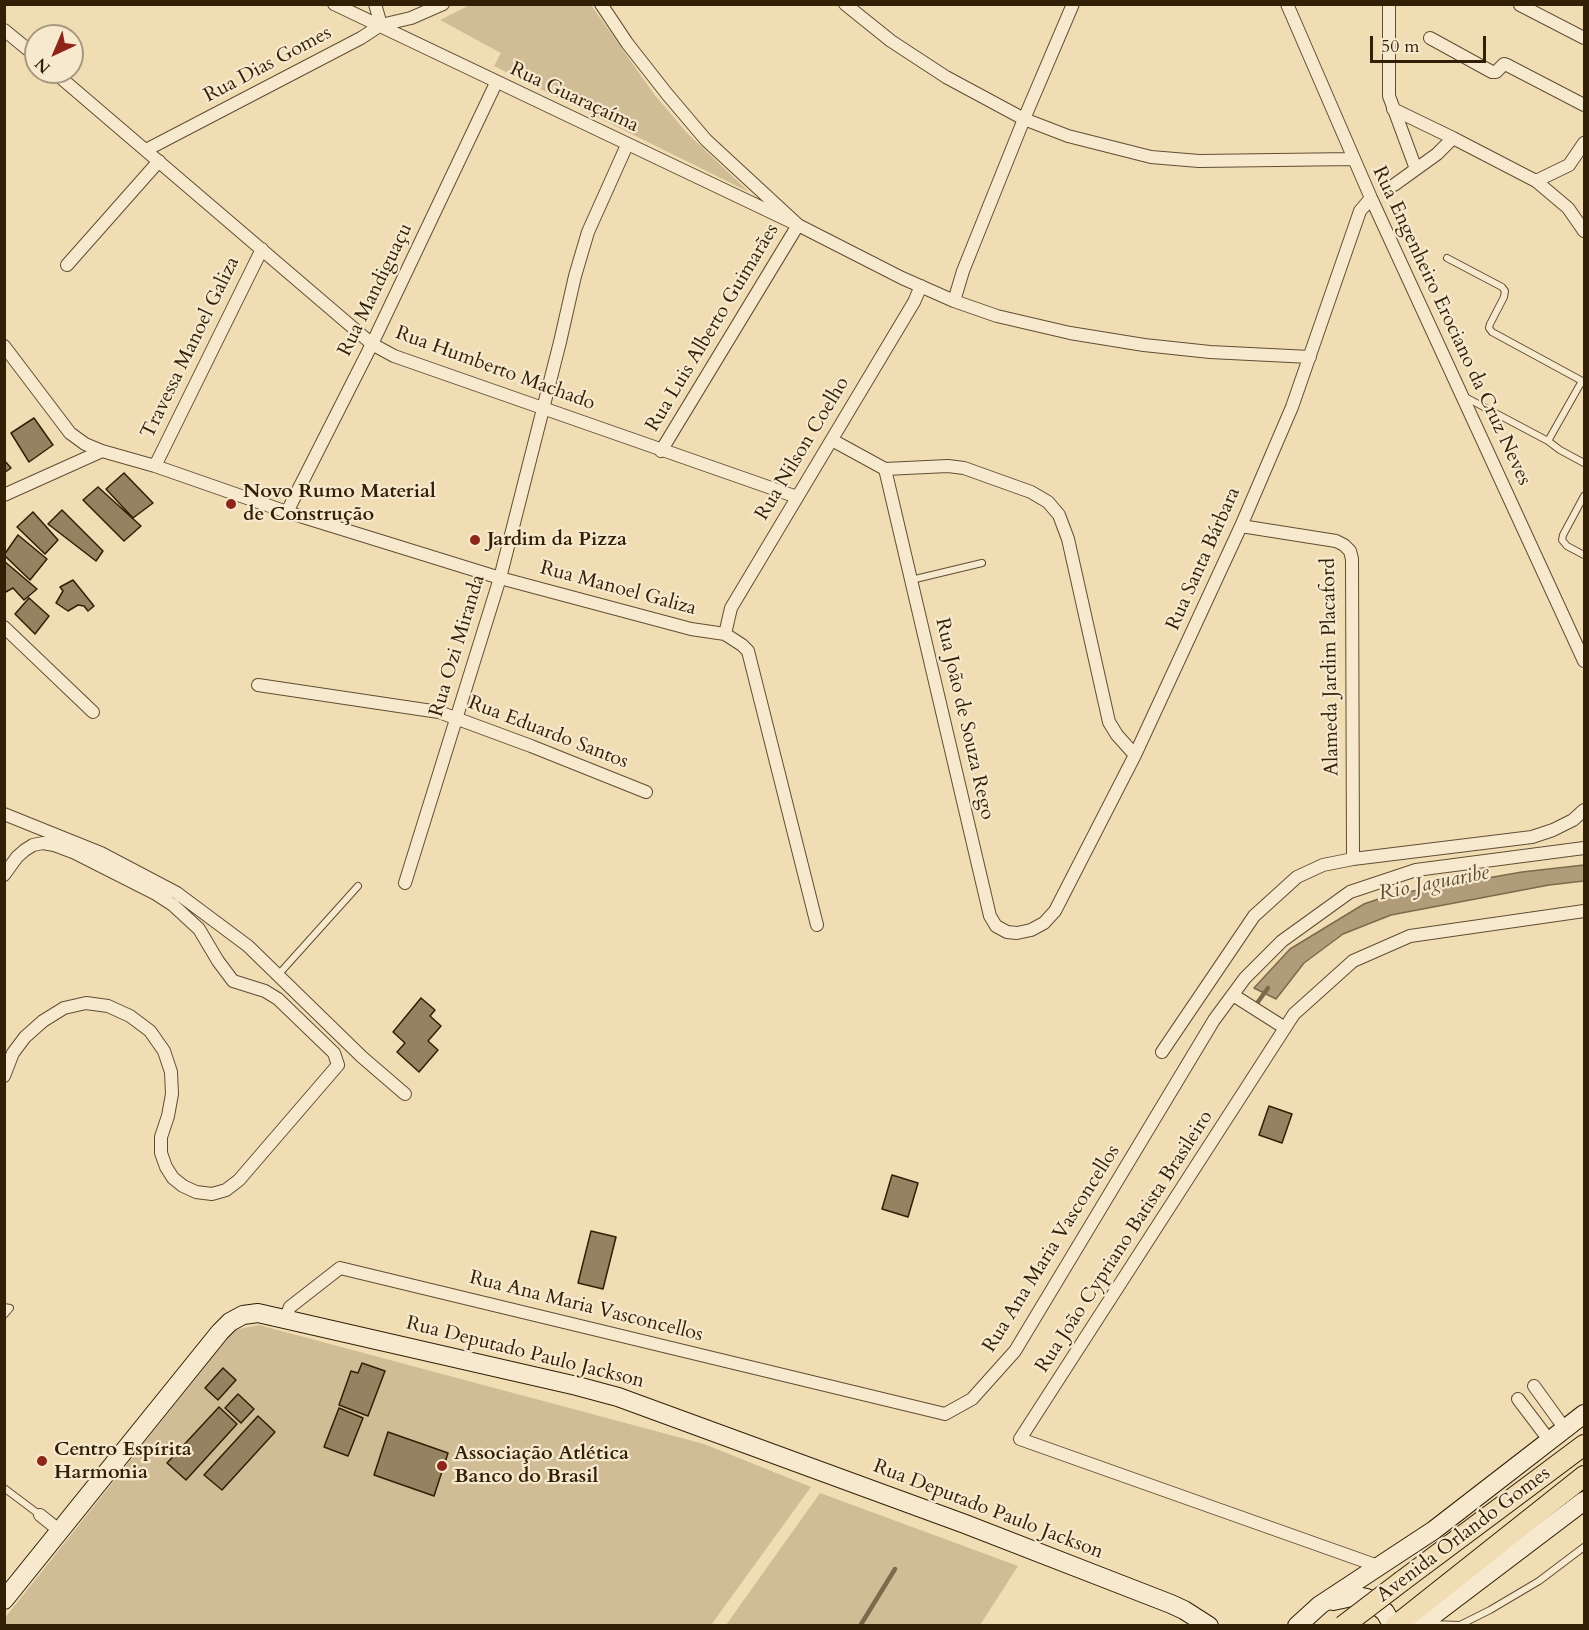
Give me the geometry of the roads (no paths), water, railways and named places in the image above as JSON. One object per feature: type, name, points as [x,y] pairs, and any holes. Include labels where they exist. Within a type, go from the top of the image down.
[{"type":"main road","name":"Rua Deputado Paulo Jackson","points":[[4,1600],[220,1332],[230,1322],[243,1316],[258,1313],[288,1313],[618,1397],[965,1524],[1170,1604],[1207,1625]]},
{"type":"main road","name":"Avenida Orlando Gomes","points":[[1297,1626],[1320,1605],[1434,1530],[1584,1414]]},
{"type":"main road","name":"Avenida Orlando Gomes","points":[[1343,1626],[1584,1445]]},
{"type":"main road","name":"Avenida Orlando Gomes","points":[[1431,1616],[1584,1476]]},
{"type":"main road","name":"Avenida Orlando Gomes","points":[[1394,1626],[1431,1616],[1584,1501]]},
{"type":"main road","points":[[1320,1605],[1357,1596],[1368,1598],[1385,1612],[1394,1626]]},
{"type":"street","name":"Rua Guaraçaíma","points":[[334,4],[954,301],[997,316],[1070,333],[1133,343],[1210,352],[1310,357]]},
{"type":"street","points":[[375,4],[381,26]]},
{"type":"street","name":"Rua Dias Gomes","points":[[146,150],[381,26],[411,18],[443,4]]},
{"type":"street","points":[[601,4],[627,43],[706,140],[798,225]]},
{"type":"street","points":[[845,4],[891,41],[946,77],[1024,119],[1078,139],[1151,157],[1199,161],[1353,159]]},
{"type":"street","points":[[954,301],[967,261],[1073,4]]},
{"type":"street","name":"Rua Engenheiro Erociano da Cruz Neves","points":[[1287,4],[1353,159],[1584,661]]},
{"type":"street","points":[[1389,4],[1389,96],[1416,169]]},
{"type":"street","points":[[1520,5],[1584,38]]},
{"type":"street","points":[[4,30],[24,46]]},
{"type":"street","points":[[1430,38],[1492,72],[1496,72],[1504,64],[1507,65],[1584,105]]},
{"type":"street","name":"Rua Mandiguaçu","points":[[287,512],[372,344],[496,83]]},
{"type":"street","name":"Rua Humberto Machado","points":[[68,84],[372,344],[394,356],[797,497]]},
{"type":"street","points":[[1393,109],[1536,181],[1568,208],[1584,231]]},
{"type":"street","points":[[1394,185],[1453,138]]},
{"type":"street","points":[[1536,181],[1569,165],[1584,143]]},
{"type":"street","name":"Rua Ozi Miranda","points":[[405,882],[500,578],[575,276],[585,243],[627,145]]},
{"type":"street","points":[[67,265],[159,161]]},
{"type":"street","name":"Rua Santa Bárbara","points":[[1044,923],[1054,911],[1135,755],[1241,526],[1292,407],[1360,211],[1371,198]]},
{"type":"street","name":"Rua Luis Alberto Guimarães","points":[[662,451],[798,225]]},
{"type":"street","name":"Travessa Manoel Galiza","points":[[155,466],[262,249]]},
{"type":"street","name":"Rua Nilson Coelho","points":[[725,634],[731,608],[914,303],[921,286]]},
{"type":"street","name":"Rua Manoel Galiza","points":[[4,346],[70,433],[85,444],[102,451],[155,466],[287,512],[500,578],[691,629],[725,634],[742,645],[748,651],[817,925]]},
{"type":"street","points":[[832,440],[885,469],[948,466],[964,468],[1031,492],[1048,502],[1059,515],[1068,539],[1109,722],[1135,755]]},
{"type":"street","points":[[4,495],[102,451]]},
{"type":"street","name":"Rua João de Souza Rego","points":[[885,469],[990,916],[996,926],[1007,932],[1017,933],[1031,930],[1044,923]]},
{"type":"street","name":"Alameda Jardim Placaford","points":[[1241,526],[1336,541],[1350,551],[1352,571],[1353,859]]},
{"type":"street","points":[[4,627],[93,712]]},
{"type":"street","name":"Rua Eduardo Santos","points":[[258,685],[421,708],[457,718],[646,792]]},
{"type":"street","points":[[1162,1052],[1254,916],[1297,877],[1323,865],[1353,859],[1532,837],[1573,820],[1584,810]]},
{"type":"street","points":[[4,814],[100,853],[177,893],[234,934],[362,1057],[405,1094]]},
{"type":"street","points":[[1532,837],[1536,855]]},
{"type":"street","points":[[4,875],[25,850],[43,843],[75,853],[156,894],[173,905],[199,929],[233,981],[266,991],[278,999],[334,1053],[338,1065],[239,1180],[226,1190],[212,1194],[196,1192],[183,1186],[172,1178],[166,1167],[161,1152],[161,1137],[172,1094],[171,1072],[164,1051],[150,1031],[130,1016],[108,1006],[86,1003],[64,1008],[43,1021],[25,1037],[13,1053],[4,1076]]},
{"type":"street","name":"Rua Ana Maria Vasconcellos","points":[[288,1313],[340,1268],[945,1414],[972,1399],[1016,1352],[1214,1020],[1234,996],[1245,978],[1282,941],[1350,892],[1416,870],[1584,848]]},
{"type":"street","points":[[1412,851],[1416,870]]},
{"type":"street","name":"Rua João Cypriano Batista Brasileiro","points":[[1377,1566],[1020,1438],[1283,1027],[1294,1014],[1353,961],[1410,936],[1584,911]]},
{"type":"street","points":[[1234,996],[1283,1027]]},
{"type":"street","points":[[1533,1386],[1565,1429]]},
{"type":"street","points":[[1518,1399],[1549,1440]]},
{"type":"street","points":[[40,1515],[60,1531]]},
{"type":"lane","points":[[1447,258],[1502,287],[1505,291],[1490,324],[1492,332],[1583,382],[1548,441]]},
{"type":"lane","points":[[1462,395],[1584,463]]},
{"type":"lane","points":[[1584,496],[1562,540],[1567,546],[1584,555]]},
{"type":"lane","points":[[911,580],[982,562]]},
{"type":"lane","points":[[278,975],[358,886]]},
{"type":"lane","points":[[4,1306],[10,1308],[4,1315]]},
{"type":"lane","points":[[4,1488],[40,1515]]},
{"type":"lane","points":[[1431,1616],[1460,1625],[1539,1581],[1584,1547]]},
{"type":"waterway","name":"Rio Jaguaribe","points":[[1255,1006],[1268,988]]},
{"type":"waterway","name":"Rio Jaguaribe","points":[[860,1626],[895,1569]]},
{"type":"place","name":"Novo Rumo Material de Construção","points":[[231,504]]},
{"type":"place","name":"Jardim da Pizza","points":[[475,540]]},
{"type":"place","name":"Centro Espírita Harmonia","points":[[42,1461]]},
{"type":"place","name":"Associação Atlética Banco do Brasil","points":[[442,1466]]}]
